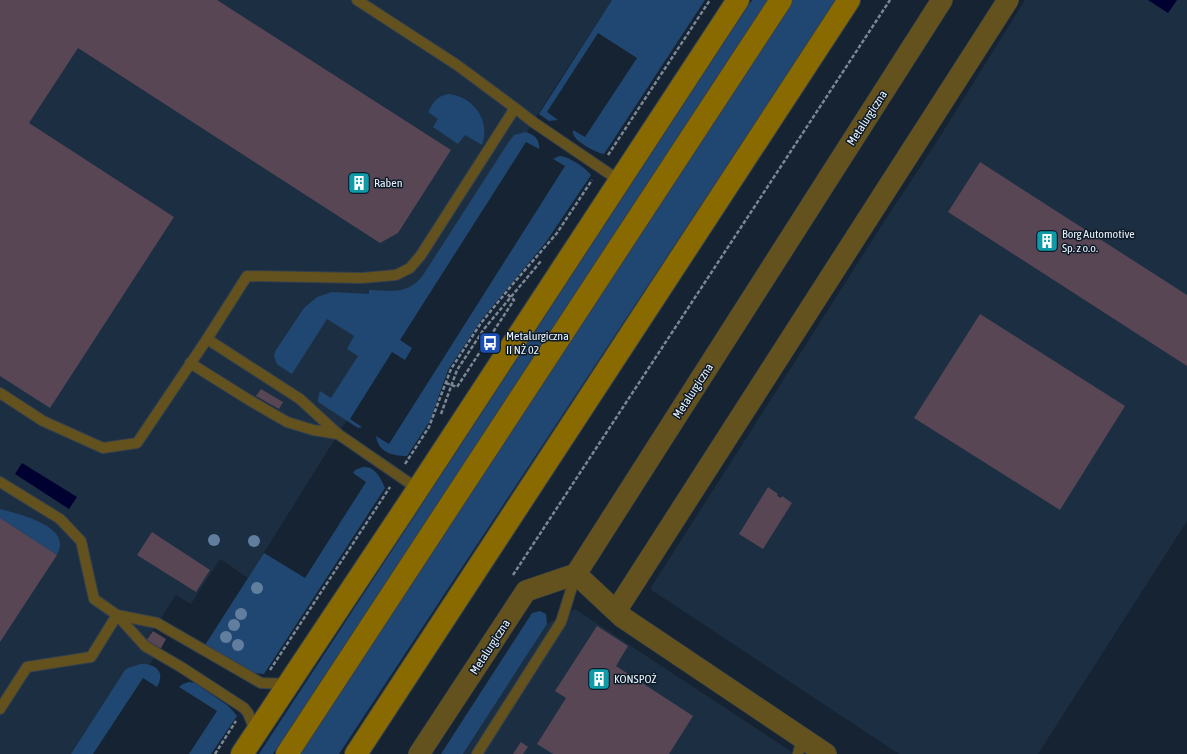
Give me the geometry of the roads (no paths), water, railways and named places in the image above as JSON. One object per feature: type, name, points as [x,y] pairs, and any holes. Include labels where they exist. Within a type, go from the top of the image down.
[{"type":"main road","points":[[242,754],[418,489],[738,0]]},
{"type":"main road","points":[[287,754],[781,0]]},
{"type":"main road","points":[[356,754],[850,0]]},
{"type":"street","name":"Metalurgiczna","points":[[420,754],[526,591],[576,574],[942,0]]},
{"type":"street","points":[[616,611],[1008,0]]},
{"type":"street","points":[[576,574],[622,616],[800,746],[826,754]]},
{"type":"lane","points":[[357,0],[457,65],[533,122],[620,181]]},
{"type":"lane","points":[[0,393],[43,420],[103,448],[137,443],[248,276],[362,278],[396,275],[410,268],[421,255],[515,108]]},
{"type":"lane","points":[[207,339],[300,399],[338,434],[418,489]]},
{"type":"lane","points":[[190,363],[287,422],[313,430],[338,434]]},
{"type":"lane","points":[[0,482],[60,519],[81,541],[94,600],[117,615],[145,646],[181,667],[244,708],[248,713],[256,733]]},
{"type":"lane","points":[[477,754],[561,622],[576,574]]},
{"type":"lane","points":[[117,615],[157,623],[261,683],[289,684]]},
{"type":"lane","points":[[0,709],[27,667],[91,657],[117,615]]},
{"type":"place","name":"Raben","points":[[359,183]]},
{"type":"place","name":"Borg Automotive Sp. z o.o.","points":[[1047,241]]},
{"type":"place","name":"Metalurgiczna II NŻ 02","points":[[490,343]]},
{"type":"place","name":"KONSPOŻ","points":[[599,679]]}]
